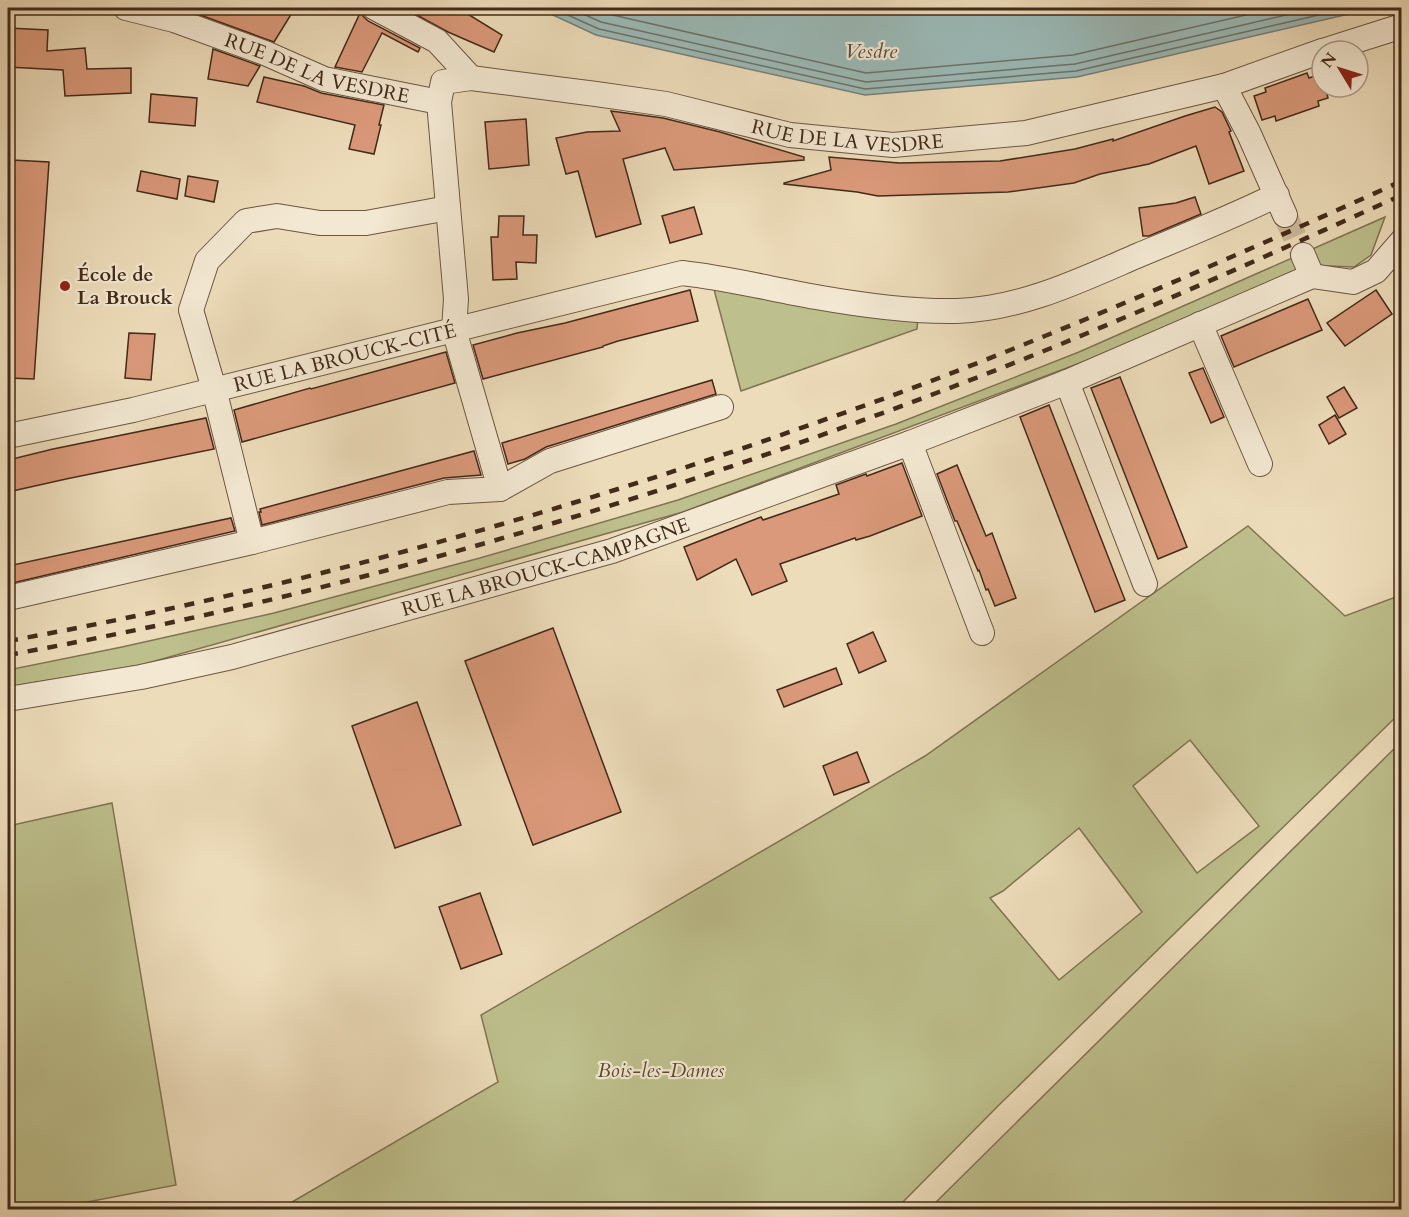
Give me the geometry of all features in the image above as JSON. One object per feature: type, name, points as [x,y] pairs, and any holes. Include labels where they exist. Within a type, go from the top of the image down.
[{"type":"street","name":"RUE DE LA VESDRE","points":[[126,8],[174,20],[265,53],[324,79],[440,102],[443,82],[471,78],[666,104],[790,135],[892,145],[1026,133],[1224,86],[1310,55]]},
{"type":"street","points":[[375,8],[437,41],[471,78]]},
{"type":"street","name":"RUE DE LA VESDRE","points":[[1360,39],[1401,26]]},
{"type":"street","name":"RUE LA BROUCK-CITÉ","points":[[8,436],[132,410],[682,273],[711,276],[818,298],[901,309],[957,311],[999,307],[1026,301],[1189,234],[1281,205],[1249,134],[1224,86]]},
{"type":"street","points":[[440,102],[456,299],[454,330],[500,489]]},
{"type":"street","points":[[252,542],[214,389],[191,310],[207,261],[246,221],[277,216],[320,224],[366,223],[448,208]]},
{"type":"street","name":"RUE LA BROUCK-CAMPAGNE","points":[[8,699],[141,677],[232,657],[634,543],[910,443],[1067,382],[1200,324],[1307,266],[1353,282],[1376,271],[1401,241]]},
{"type":"street","points":[[1200,324],[1260,464]]},
{"type":"street","points":[[1067,382],[1145,584]]},
{"type":"street","points":[[8,598],[252,542],[448,492],[500,489],[550,461],[721,407]]},
{"type":"street","points":[[910,443],[982,633]]},
{"type":"green space","points":[[1385,217],[1371,255],[1354,267],[1329,266],[1203,313],[1120,348],[683,512],[141,665],[8,687],[8,670],[274,613],[480,558],[678,500],[896,424],[1079,352]]},
{"type":"green space","points":[[712,282],[918,316],[917,329],[741,391]]},
{"type":"green space","name":"Bois-les-Dames","points":[[1248,526],[1345,616],[1401,595],[1401,712],[999,1105],[896,1209],[280,1209],[498,1082],[481,1015],[925,756]],"holes":[[[1190,740],[1259,826],[1197,873],[1133,786]],[[1079,828],[1142,912],[1059,980],[990,898],[1003,891]]]},
{"type":"green space","points":[[1401,742],[1401,1209],[929,1209]]},
{"type":"green space","points":[[112,803],[176,1185],[51,1209],[8,1209],[8,826]]},
{"type":"water","name":"Vesdre","points":[[538,8],[1375,8],[1077,77],[865,95],[596,35]]},
{"type":"building","points":[[181,8],[295,8],[274,42]]},
{"type":"building","points":[[404,8],[458,8],[502,35],[494,52],[448,32]]},
{"type":"building","points":[[361,11],[368,21],[420,48],[418,52],[382,33],[362,72],[335,67]]},
{"type":"building","points":[[8,28],[48,30],[47,51],[85,48],[87,69],[131,68],[131,93],[65,96],[63,70],[8,67]]},
{"type":"building","points":[[213,49],[260,66],[248,86],[208,79]]},
{"type":"building","points":[[1307,73],[1310,78],[1310,99],[1325,99],[1318,101],[1319,106],[1276,121],[1275,116],[1262,120],[1254,96],[1266,92],[1265,88]]},
{"type":"building","points":[[264,77],[304,86],[321,93],[384,105],[374,154],[349,149],[355,125],[257,102]]},
{"type":"building","points":[[151,94],[197,98],[195,126],[149,122]]},
{"type":"building","points":[[1215,107],[1222,112],[1231,131],[1229,132],[1244,171],[1209,184],[1196,146],[1149,164],[1100,174],[1074,183],[1008,192],[878,196],[784,184],[831,170],[829,157],[899,163],[1000,161],[1075,149],[1113,139],[1113,141]]},
{"type":"building","points":[[611,111],[663,118],[720,132],[804,157],[804,160],[674,170],[665,148],[623,159],[641,224],[596,237],[578,171],[566,174],[556,138],[587,132],[620,131]]},
{"type":"building","points":[[526,119],[529,165],[489,169],[485,122]]},
{"type":"building","points":[[12,160],[49,162],[34,379],[8,378],[8,226]]},
{"type":"building","points":[[141,171],[180,179],[177,199],[137,191]]},
{"type":"building","points":[[188,176],[218,181],[214,202],[185,196]]},
{"type":"building","points":[[1195,197],[1201,214],[1149,236],[1143,236],[1139,208],[1176,203]]},
{"type":"building","points":[[694,207],[702,234],[670,243],[662,216]]},
{"type":"building","points":[[499,216],[524,216],[523,235],[537,235],[536,263],[516,262],[517,279],[493,280],[491,237],[498,237]]},
{"type":"building","points":[[690,290],[698,321],[483,379],[473,345]]},
{"type":"building","points":[[1376,290],[1392,314],[1345,346],[1327,323]]},
{"type":"building","points":[[1308,299],[1322,330],[1234,367],[1221,336]]},
{"type":"building","points":[[129,333],[155,334],[151,380],[125,378]]},
{"type":"building","points":[[446,352],[455,383],[242,442],[234,410]]},
{"type":"building","points":[[1203,368],[1224,417],[1211,423],[1189,373]]},
{"type":"building","points":[[1120,377],[1187,547],[1158,559],[1091,388]]},
{"type":"building","points":[[712,380],[716,394],[546,447],[525,459],[508,464],[502,443]]},
{"type":"building","points":[[1344,387],[1357,408],[1339,418],[1327,397]]},
{"type":"building","points":[[1049,405],[1125,600],[1095,612],[1020,417]]},
{"type":"building","points":[[1335,415],[1346,434],[1329,444],[1319,425]]},
{"type":"building","points":[[206,418],[214,449],[8,492],[8,460]]},
{"type":"building","points":[[474,451],[481,475],[444,478],[262,525],[260,509]]},
{"type":"building","points":[[902,463],[922,516],[870,536],[856,540],[855,538],[780,564],[787,581],[752,595],[736,559],[697,580],[684,547],[761,517],[763,520],[839,494],[836,485]]},
{"type":"building","points":[[957,465],[986,536],[992,533],[1016,598],[995,606],[957,521],[955,521],[937,474]]},
{"type":"building","points":[[231,518],[235,531],[8,584],[8,566]]},
{"type":"building","points":[[553,628],[621,812],[533,845],[465,661]]},
{"type":"building","points":[[873,632],[886,661],[859,673],[847,644]]},
{"type":"building","points":[[836,668],[842,684],[784,707],[777,690]]},
{"type":"building","points":[[417,702],[461,825],[395,848],[352,726]]},
{"type":"building","points":[[857,752],[869,782],[834,795],[823,766]]},
{"type":"building","points":[[480,893],[502,954],[461,969],[439,907]]},
{"type":"tunnel","points":[[1285,215],[1303,255]]},
{"type":"railway","points":[[8,641],[103,623],[292,580],[480,530],[666,474],[871,403],[1056,332],[1402,181]]},
{"type":"railway","points":[[8,655],[126,632],[362,577],[479,545],[711,473],[826,434],[1056,346],[1402,195]]},
{"type":"place","name":"École de La Brouck","points":[[65,286]]}]
